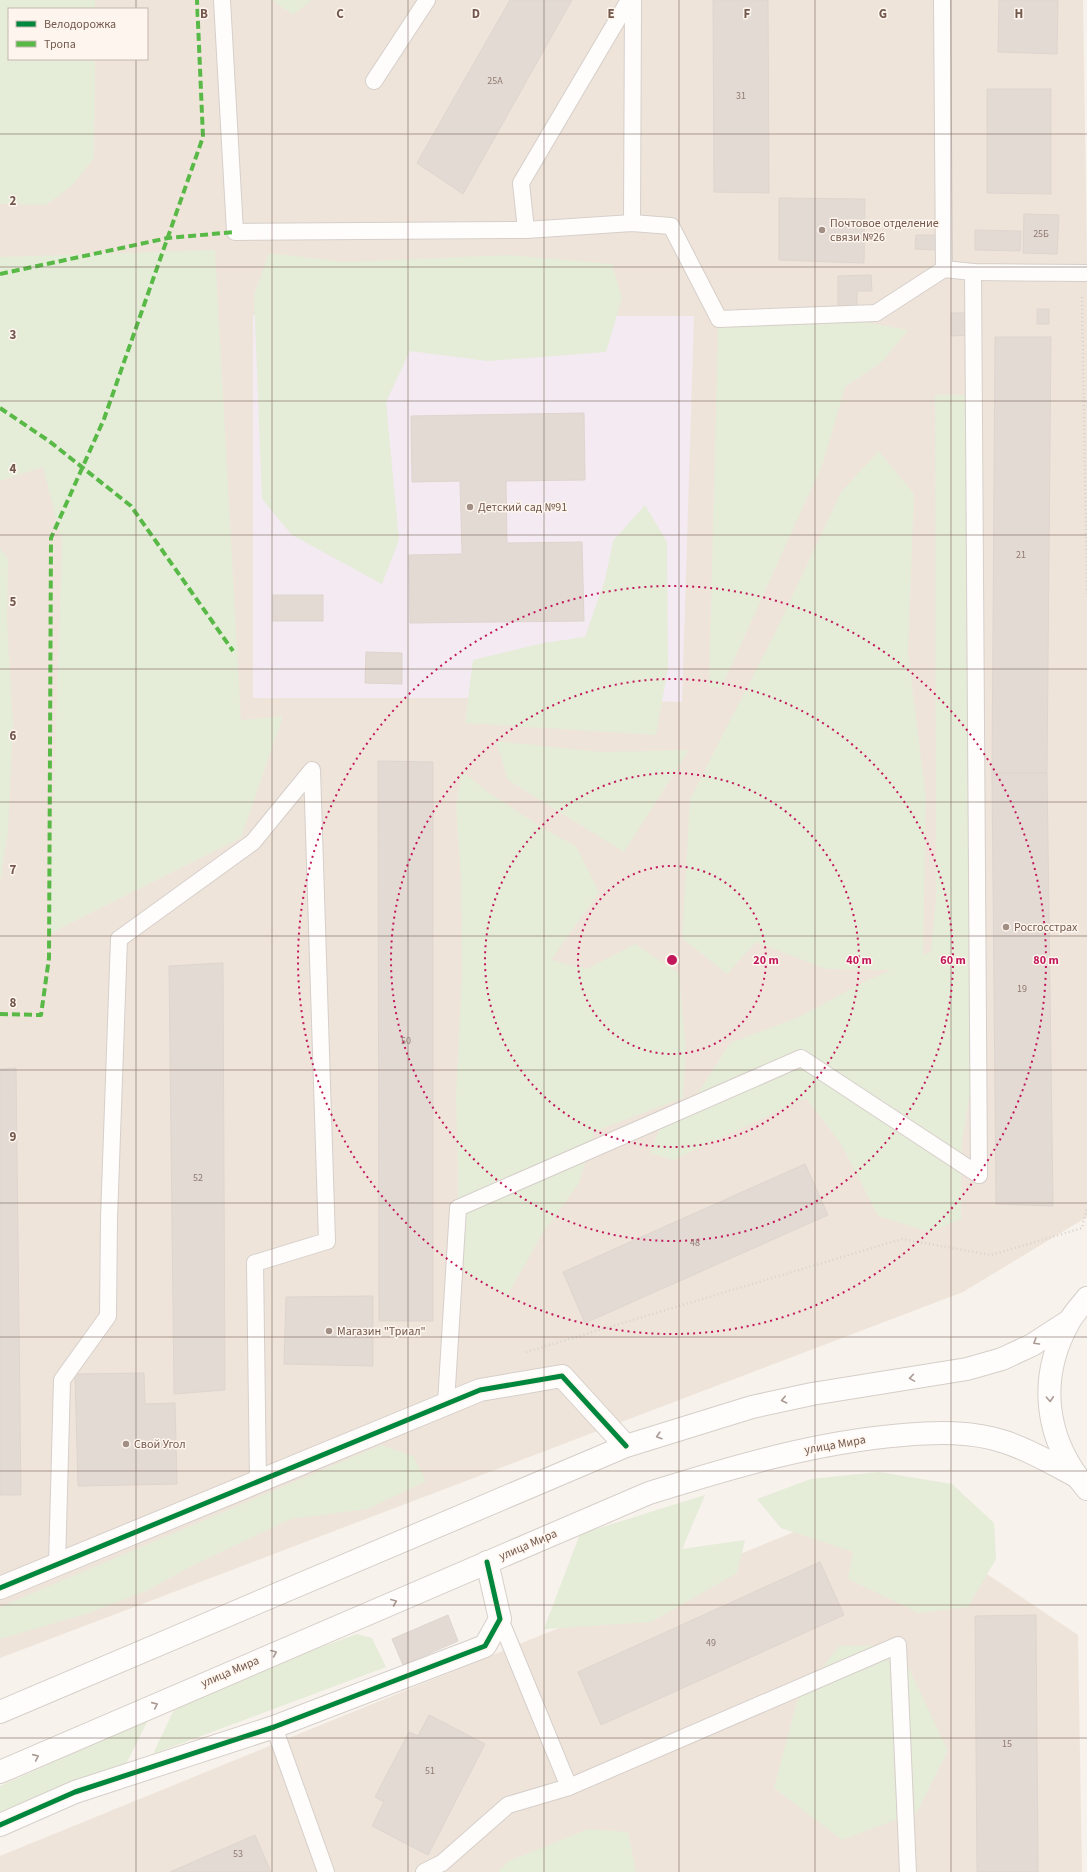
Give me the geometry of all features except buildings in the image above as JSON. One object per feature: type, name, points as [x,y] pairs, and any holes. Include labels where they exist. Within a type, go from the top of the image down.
[{"type":"main road","points":[[1081,1482],[1060,1447],[1056,1435],[1050,1416],[1049,1383],[1055,1351],[1069,1321],[1087,1298]]},
{"type":"main road","points":[[0,1712],[626,1446],[752,1407],[812,1394],[967,1369],[1002,1359],[1032,1345],[1069,1321]]},
{"type":"main road","points":[[0,1588],[480,1390],[562,1376],[626,1446]]},
{"type":"main road","name":"улица Мира","points":[[0,1772],[657,1490],[764,1459],[822,1445],[874,1438],[944,1432],[1004,1441],[1081,1482]]},
{"type":"main road","points":[[0,1825],[74,1792],[274,1727],[485,1646],[500,1619],[487,1562]]},
{"type":"lane","points":[[222,0],[235,232],[526,230],[632,223],[671,226],[719,319],[876,313],[944,269],[973,272],[1087,274]]},
{"type":"lane","points":[[374,81],[427,0]]},
{"type":"lane","points":[[526,230],[521,183],[629,0]]},
{"type":"lane","points":[[632,223],[633,0]]},
{"type":"lane","points":[[942,0],[944,269]]},
{"type":"lane","points":[[446,1403],[458,1208],[801,1058],[979,1175],[973,272]]},
{"type":"lane","points":[[57,1565],[62,1380],[108,1316],[109,1218],[119,939],[253,842],[312,770],[327,1241],[255,1263],[258,1482]]},
{"type":"lane","points":[[500,1619],[570,1787]]},
{"type":"lane","points":[[424,1872],[442,1863],[508,1805],[570,1787],[898,1645],[908,1872]]},
{"type":"lane","points":[[274,1727],[326,1872]]},
{"type":"path","points":[[1083,334],[1087,594]]},
{"type":"shaded area","points":[[0,0],[1083,0],[1087,261],[1087,1217],[963,1292],[0,1658]]},
{"type":"shaded area","name":"Детский сад №91","points":[[253,315],[694,316],[682,702],[522,698],[253,698]]},
{"type":"shaded area","points":[[875,1499],[1078,1635],[1082,1872],[0,1872],[0,1856]]},
{"type":"green space","points":[[0,0],[95,0],[95,8],[8,8],[8,60],[95,60],[94,158],[72,186],[46,205],[0,204]]},
{"type":"green space","points":[[272,0],[312,0],[293,15]]},
{"type":"green space","points":[[215,250],[241,720],[283,716],[241,838],[49,934],[62,542],[43,467],[0,481],[0,257]]},
{"type":"green space","points":[[269,253],[345,262],[509,255],[612,264],[622,298],[606,352],[488,361],[410,351],[386,402],[399,540],[382,584],[292,535],[262,499],[254,295]]},
{"type":"green space","points":[[849,319],[908,330],[882,362],[845,387],[823,463],[721,688],[709,687],[718,327]]},
{"type":"green space","points":[[935,395],[983,395],[981,792],[970,900],[968,959],[978,1004],[974,1071],[962,1141],[961,1219],[930,1232],[878,1216],[841,1144],[806,1098],[673,1160],[650,1153],[659,1130],[693,1101],[730,1043],[799,1017],[860,984],[891,970],[826,969],[756,942],[727,974],[682,938],[690,799],[775,633],[841,492],[879,451],[914,494],[908,653],[926,799],[923,955],[931,952],[936,898]]},
{"type":"green space","points":[[645,505],[667,542],[668,668],[656,735],[465,723],[473,660],[543,643],[585,637],[605,580],[613,541]]},
{"type":"green space","points":[[0,548],[8,559],[7,621],[13,724],[8,831],[0,884]]},
{"type":"green space","points":[[496,741],[600,752],[689,750],[624,852],[508,780]]},
{"type":"green space","points":[[462,771],[489,793],[546,830],[576,846],[599,892],[551,960],[587,969],[635,944],[679,973],[686,1050],[683,1098],[595,1131],[579,1183],[544,1231],[507,1296],[458,1269],[456,1096],[462,971],[461,879],[456,806]]},
{"type":"green space","points":[[381,1445],[413,1456],[426,1481],[368,1509],[291,1519],[192,1566],[146,1591],[86,1614],[0,1639],[0,1607]]},
{"type":"green space","points":[[879,1472],[952,1484],[994,1523],[996,1559],[968,1607],[919,1613],[848,1579],[853,1552],[781,1528],[757,1499],[811,1479]]},
{"type":"green space","points":[[705,1495],[682,1549],[745,1540],[737,1573],[651,1622],[544,1629],[580,1534]]},
{"type":"green space","points":[[357,1634],[372,1638],[386,1667],[153,1754],[179,1699]]},
{"type":"green space","points":[[898,1645],[948,1751],[917,1812],[842,1840],[774,1788],[797,1701],[839,1646]]},
{"type":"green space","points":[[148,1720],[121,1774],[0,1829],[0,1786]]},
{"type":"green space","points":[[588,1829],[628,1832],[636,1872],[498,1872],[509,1861]]},
{"type":"marked path","points":[[0,1014],[41,1015],[49,958],[51,538],[104,419],[203,137],[197,0]]},
{"type":"marked path","points":[[0,274],[168,238],[235,232]]},
{"type":"marked path","points":[[0,408],[49,441],[131,506],[233,651]]},
{"type":"cycle path","points":[[0,1588],[480,1390],[562,1376],[626,1446]]},
{"type":"cycle path","points":[[0,1825],[75,1792],[274,1727],[485,1646],[500,1619],[487,1562]]},
{"type":"place","name":"Почтовое отделение связи №26","points":[[822,230]]},
{"type":"place","name":"Детский сад №91","points":[[470,507]]},
{"type":"place","name":"Росгосстрах","points":[[1006,927]]},
{"type":"place","name":"Магазин \"Триал\"","points":[[329,1331]]},
{"type":"place","name":"Свой Угол","points":[[126,1444]]}]
